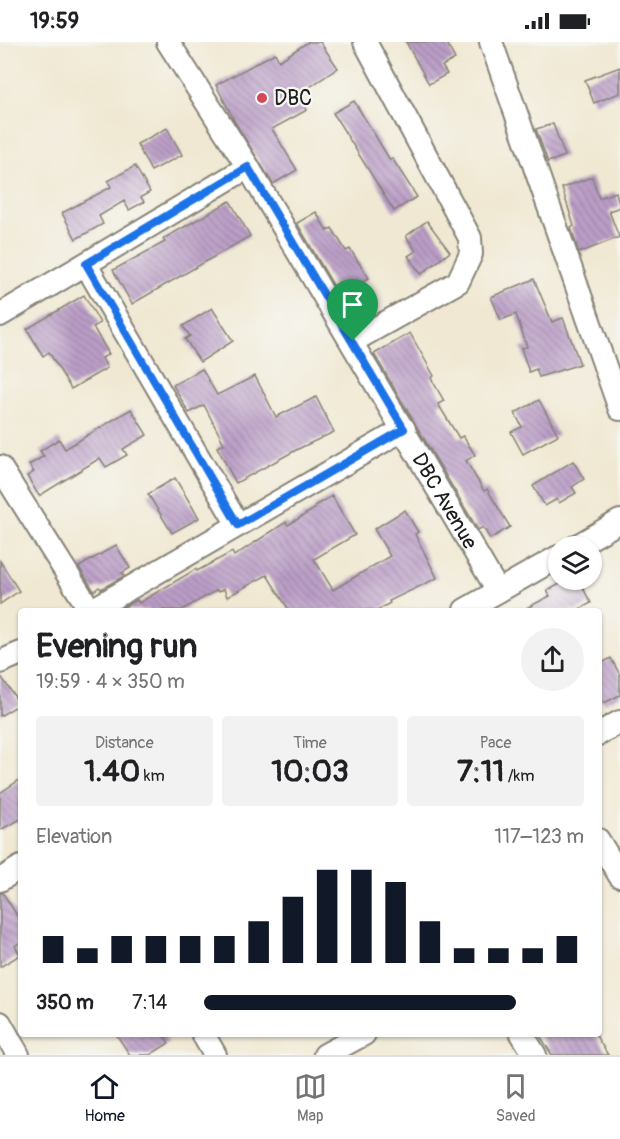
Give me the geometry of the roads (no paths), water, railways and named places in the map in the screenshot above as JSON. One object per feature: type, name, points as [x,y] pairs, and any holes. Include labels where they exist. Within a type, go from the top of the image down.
[{"type":"street","name":"DBC Avenue","points":[[168,42],[248,167],[353,341],[498,591]]},
{"type":"street","points":[[353,341],[458,282],[471,254],[470,237],[364,42]]},
{"type":"street","points":[[491,42],[620,409]]},
{"type":"street","points":[[0,315],[248,167]]},
{"type":"street","points":[[86,264],[238,525]]},
{"type":"street","points":[[94,608],[404,429]]},
{"type":"street","points":[[0,467],[90,608]]},
{"type":"street","points":[[594,536],[620,521]]},
{"type":"street","points":[[468,608],[548,563]]},
{"type":"street","points":[[0,662],[18,654]]},
{"type":"street","points":[[602,732],[620,722]]},
{"type":"street","points":[[602,847],[620,876]]},
{"type":"street","points":[[0,880],[18,869]]},
{"type":"street","points":[[0,1023],[18,1055]]},
{"type":"street","points":[[205,1037],[215,1055]]},
{"type":"street","points":[[325,1055],[358,1037]]},
{"type":"street","points":[[524,1037],[535,1055]]},
{"type":"place","name":"DBC","points":[[262,98]]}]
